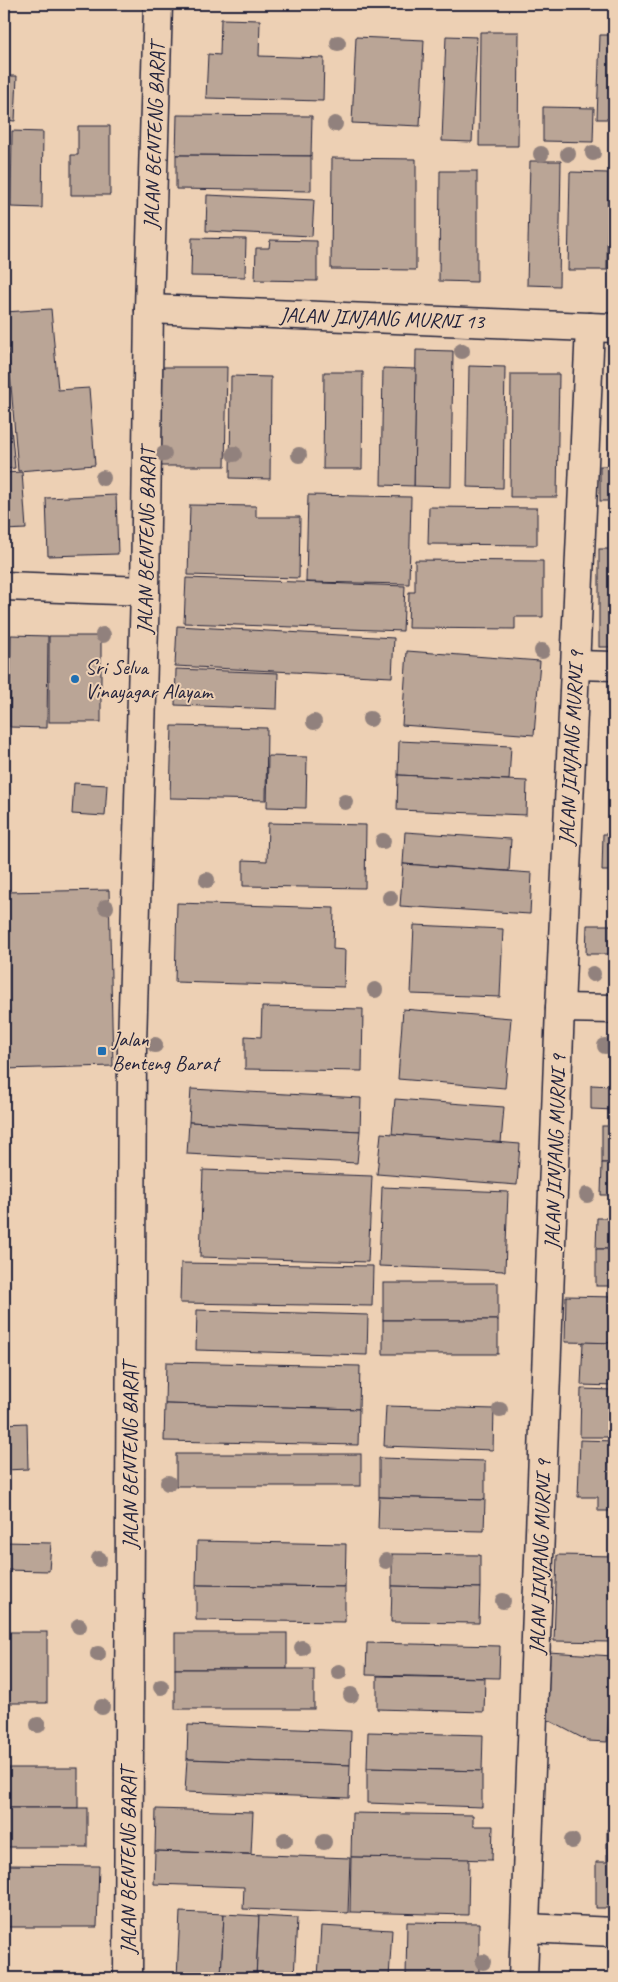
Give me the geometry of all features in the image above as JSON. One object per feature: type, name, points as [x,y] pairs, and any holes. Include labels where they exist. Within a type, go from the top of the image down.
[{"type":"street","name":"JALAN BENTENG BARAT","points":[[128,1978],[132,1044],[146,591],[149,309],[158,4]]},
{"type":"street","name":"JALAN JINJANG MURNI 13","points":[[149,309],[602,327]]},
{"type":"street","name":"JALAN JINJANG MURNI 9","points":[[523,1978],[575,665],[602,327]]},
{"type":"street","points":[[4,586],[146,591]]},
{"type":"street","points":[[575,665],[614,666]]},
{"type":"street","points":[[560,1008],[614,1009]]},
{"type":"street","points":[[526,1928],[614,1932]]},
{"type":"building","points":[[221,19],[260,20],[259,56],[324,58],[323,101],[206,98],[208,54],[220,55]]},
{"type":"building","points":[[480,32],[519,32],[518,146],[479,146]]},
{"type":"building","points":[[600,35],[614,35],[614,119],[597,119]]},
{"type":"building","points":[[446,36],[477,37],[472,142],[442,141]]},
{"type":"building","points":[[356,37],[424,40],[420,126],[352,123]]},
{"type":"building","points":[[4,76],[17,76],[15,121],[4,120]]},
{"type":"building","points":[[543,107],[594,108],[593,142],[543,141]]},
{"type":"building","points":[[177,115],[312,116],[311,156],[176,155]]},
{"type":"building","points":[[78,126],[110,126],[110,195],[71,195],[71,155],[78,155]]},
{"type":"building","points":[[12,131],[43,132],[42,208],[11,207]]},
{"type":"building","points":[[4,135],[9,135],[8,200],[4,200]]},
{"type":"building","points":[[176,155],[311,156],[311,191],[176,189]]},
{"type":"building","points":[[332,158],[416,159],[416,270],[331,269]]},
{"type":"building","points":[[530,161],[561,161],[559,286],[527,285]]},
{"type":"building","points":[[440,171],[477,171],[477,282],[439,281]]},
{"type":"building","points":[[570,172],[608,173],[607,270],[568,270]]},
{"type":"building","points":[[207,195],[314,200],[312,236],[206,231]]},
{"type":"building","points":[[192,238],[246,239],[245,277],[191,276]]},
{"type":"building","points":[[270,240],[317,241],[317,281],[255,280],[256,248],[269,248]]},
{"type":"building","points":[[51,309],[58,390],[89,388],[95,465],[18,471],[5,312]]},
{"type":"building","points":[[416,350],[453,351],[451,487],[414,486]]},
{"type":"building","points":[[4,355],[15,468],[4,469]]},
{"type":"building","points":[[469,366],[505,367],[503,488],[467,487]]},
{"type":"building","points":[[156,367],[227,367],[225,466],[155,466]]},
{"type":"building","points":[[383,368],[416,369],[414,486],[381,485]]},
{"type":"building","points":[[324,372],[363,372],[362,469],[323,469]]},
{"type":"building","points":[[511,374],[559,374],[557,497],[510,497]]},
{"type":"building","points":[[231,376],[271,377],[270,479],[230,478]]},
{"type":"building","points":[[600,466],[614,466],[614,501],[600,501]]},
{"type":"building","points":[[22,472],[26,529],[4,530],[4,473]]},
{"type":"building","points":[[116,495],[118,554],[48,556],[46,498]]},
{"type":"building","points":[[308,495],[411,497],[409,584],[306,582]]},
{"type":"building","points":[[190,505],[256,506],[256,517],[300,517],[299,578],[188,575]]},
{"type":"building","points":[[429,507],[537,508],[537,545],[428,544]]},
{"type":"building","points":[[599,549],[614,549],[614,647],[599,647]]},
{"type":"building","points":[[415,560],[543,561],[543,617],[515,617],[515,629],[408,628],[409,592],[415,592]]},
{"type":"building","points":[[186,578],[405,586],[403,631],[184,623]]},
{"type":"building","points":[[177,626],[394,638],[392,677],[175,666]]},
{"type":"building","points":[[11,635],[48,636],[47,728],[10,727]]},
{"type":"building","name":"Sri Selva Vinayagar Alayam","points":[[49,636],[101,636],[101,722],[49,722]]},
{"type":"building","points":[[407,651],[540,661],[534,735],[402,725]]},
{"type":"building","points":[[176,669],[278,673],[277,709],[175,705]]},
{"type":"building","points":[[172,726],[267,728],[266,800],[170,798]]},
{"type":"building","points":[[399,741],[511,746],[509,780],[398,775]]},
{"type":"building","points":[[268,756],[307,757],[306,808],[267,807]]},
{"type":"building","points":[[398,775],[527,781],[526,815],[397,810]]},
{"type":"building","points":[[74,783],[107,785],[105,816],[72,814]]},
{"type":"building","points":[[268,823],[366,825],[365,888],[243,886],[243,860],[267,861]]},
{"type":"building","points":[[405,832],[511,839],[509,871],[403,864]]},
{"type":"building","points":[[603,834],[614,834],[614,871],[602,871]]},
{"type":"building","points":[[403,864],[532,873],[530,914],[400,906]]},
{"type":"building","points":[[613,881],[614,925],[612,925]]},
{"type":"building","points":[[109,890],[113,1066],[4,1069],[4,892]]},
{"type":"building","points":[[177,903],[334,908],[333,949],[345,950],[344,987],[175,982]]},
{"type":"building","points":[[414,925],[503,929],[500,997],[411,994]]},
{"type":"building","points":[[587,925],[614,925],[614,985],[611,985],[611,954],[586,954]]},
{"type":"building","points":[[262,1007],[363,1009],[362,1071],[245,1069],[245,1036],[261,1037]]},
{"type":"building","points":[[403,1009],[511,1018],[505,1088],[398,1079]]},
{"type":"building","points":[[613,1063],[614,1110],[591,1109],[591,1085],[613,1086]]},
{"type":"building","points":[[191,1089],[361,1098],[360,1131],[189,1122]]},
{"type":"building","points":[[395,1099],[504,1107],[501,1143],[392,1134]]},
{"type":"building","points":[[189,1122],[360,1131],[357,1163],[187,1154]]},
{"type":"building","points":[[602,1126],[614,1126],[614,1163],[602,1163]]},
{"type":"building","points":[[381,1133],[520,1144],[517,1185],[377,1174]]},
{"type":"building","points":[[602,1163],[614,1163],[614,1195],[601,1195]]},
{"type":"building","points":[[203,1170],[372,1176],[368,1262],[200,1257]]},
{"type":"building","points":[[382,1187],[508,1192],[505,1271],[379,1266]]},
{"type":"building","points":[[597,1218],[614,1218],[614,1249],[596,1249]]},
{"type":"building","points":[[596,1249],[614,1249],[614,1286],[596,1286]]},
{"type":"building","points":[[181,1263],[373,1266],[372,1306],[180,1303]]},
{"type":"building","points":[[383,1283],[498,1283],[498,1320],[383,1320]]},
{"type":"building","points":[[566,1296],[614,1297],[614,1343],[565,1342]]},
{"type":"building","points":[[197,1310],[368,1315],[367,1355],[196,1350]]},
{"type":"building","points":[[383,1320],[498,1320],[498,1354],[383,1354]]},
{"type":"building","points":[[583,1342],[614,1343],[614,1386],[581,1385]]},
{"type":"building","points":[[166,1362],[360,1366],[359,1409],[165,1404]]},
{"type":"building","points":[[581,1389],[614,1390],[614,1437],[580,1437]]},
{"type":"building","points":[[165,1404],[359,1409],[358,1445],[164,1441]]},
{"type":"building","points":[[386,1406],[494,1409],[493,1450],[384,1446]]},
{"type":"building","points":[[27,1423],[28,1469],[4,1470],[4,1424]]},
{"type":"building","points":[[580,1440],[614,1441],[614,1511],[598,1511],[598,1497],[578,1497]]},
{"type":"building","points":[[176,1454],[361,1454],[361,1486],[176,1486]]},
{"type":"building","points":[[379,1458],[485,1461],[485,1500],[379,1497]]},
{"type":"building","points":[[379,1497],[485,1500],[484,1531],[378,1529]]},
{"type":"building","points":[[197,1541],[346,1544],[345,1587],[196,1585]]},
{"type":"building","points":[[4,1542],[51,1543],[49,1571],[4,1570]]},
{"type":"building","points":[[392,1554],[480,1555],[480,1588],[392,1586]]},
{"type":"building","points":[[557,1555],[614,1556],[614,1635],[610,1642],[554,1641]]},
{"type":"building","points":[[196,1585],[345,1587],[345,1622],[196,1620]]},
{"type":"building","points":[[392,1586],[480,1588],[479,1623],[391,1622]]},
{"type":"building","points":[[4,1632],[47,1632],[47,1703],[4,1703]]},
{"type":"building","points":[[175,1633],[287,1633],[287,1669],[175,1669]]},
{"type":"building","points":[[367,1643],[500,1646],[499,1678],[366,1675]]},
{"type":"building","points":[[548,1652],[613,1656],[607,1742],[588,1741],[548,1720]]},
{"type":"building","points":[[175,1669],[314,1669],[314,1709],[175,1709]]},
{"type":"building","points":[[377,1676],[485,1678],[484,1712],[377,1709]]},
{"type":"building","points":[[188,1725],[351,1731],[350,1765],[187,1759]]},
{"type":"building","points":[[368,1732],[483,1735],[482,1771],[367,1768]]},
{"type":"building","points":[[187,1759],[350,1765],[349,1798],[185,1792]]},
{"type":"building","points":[[4,1768],[78,1768],[78,1808],[4,1808]]},
{"type":"building","points":[[367,1768],[482,1771],[482,1807],[367,1803]]},
{"type":"building","points":[[4,1808],[87,1808],[87,1847],[4,1847]]},
{"type":"building","points":[[156,1809],[253,1812],[251,1854],[155,1851]]},
{"type":"building","points":[[352,1813],[473,1815],[473,1826],[493,1826],[492,1860],[351,1857]]},
{"type":"building","points":[[607,1829],[614,1829],[614,1908],[596,1908],[596,1862],[607,1862]]},
{"type":"building","points":[[155,1851],[350,1858],[348,1913],[243,1909],[244,1887],[154,1884]]},
{"type":"building","points":[[351,1857],[469,1859],[468,1915],[350,1912]]},
{"type":"building","points":[[4,1865],[99,1866],[97,1927],[4,1927]]},
{"type":"building","points":[[180,1912],[224,1914],[221,1978],[177,1978]]},
{"type":"building","points":[[224,1914],[259,1916],[256,1978],[221,1978]]},
{"type":"building","points":[[259,1916],[297,1918],[294,1978],[256,1978]]},
{"type":"building","points":[[407,1922],[479,1923],[479,1978],[406,1978]]},
{"type":"building","points":[[321,1926],[392,1930],[389,1978],[318,1978]]},
{"type":"place","name":"Sri Selva Vinayagar Alayam","points":[[75,679]]},
{"type":"place","name":"Jalan Benteng Barat","points":[[102,1051]]}]
